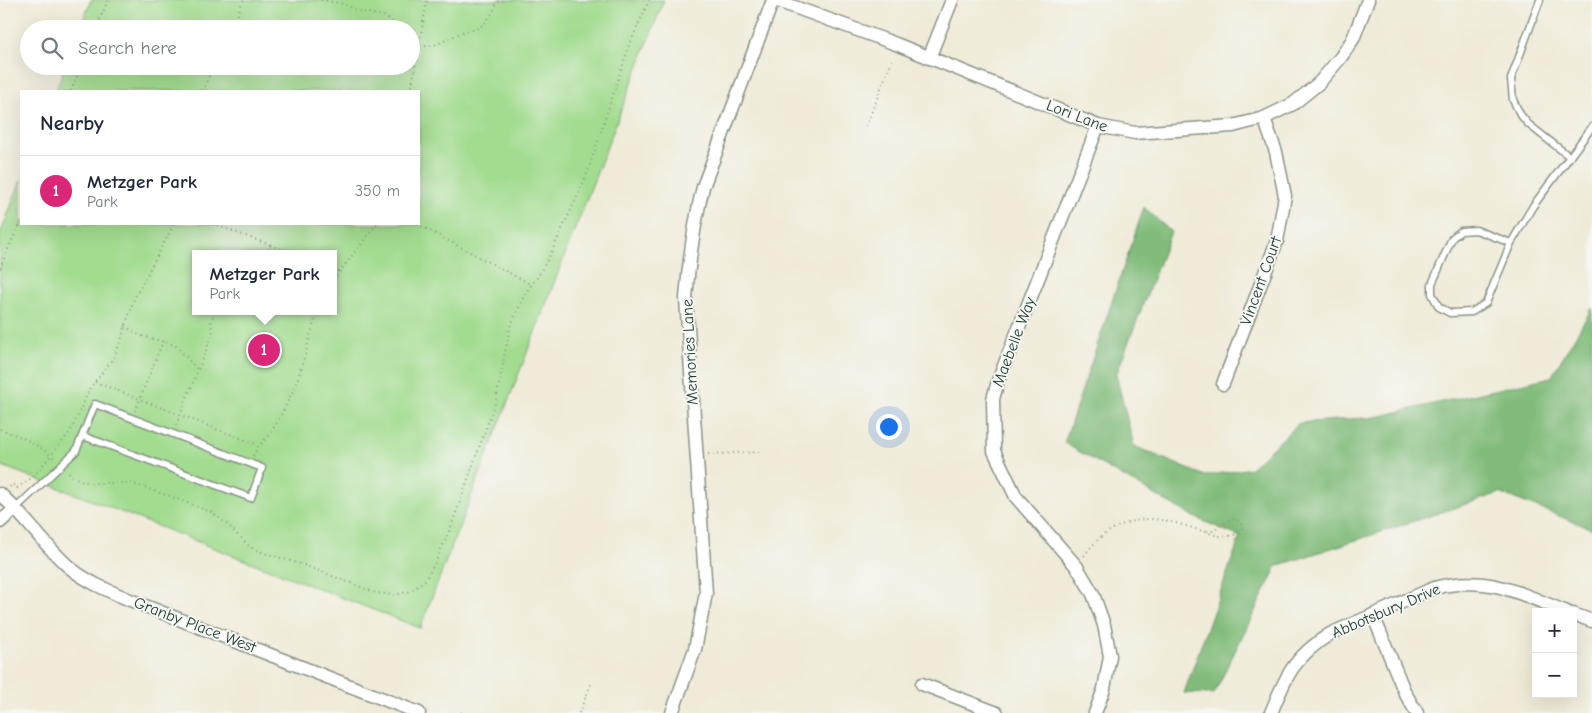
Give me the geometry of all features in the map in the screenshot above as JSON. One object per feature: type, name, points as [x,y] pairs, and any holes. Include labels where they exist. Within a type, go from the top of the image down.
[{"type":"street","name":"Lori Lane","points":[[774,0],[929,58],[1098,126],[1135,133],[1234,126],[1264,118],[1300,99],[1332,70],[1352,39],[1368,0]]},
{"type":"street","name":"Memories Lane","points":[[672,713],[695,649],[706,593],[686,298],[690,251],[695,218],[703,186],[774,0]]},
{"type":"street","points":[[929,58],[952,0]]},
{"type":"street","name":"Vincent Court","points":[[1223,384],[1277,241],[1283,205],[1284,196],[1276,152],[1264,118]]},
{"type":"street","name":"Maebelle Way","points":[[1095,713],[1104,689],[1110,656],[1104,625],[1093,594],[1077,567],[1016,497],[994,450],[993,399],[998,381],[1098,126]]},
{"type":"street","name":"Granby Place West","points":[[4,491],[14,509],[52,551],[70,568],[91,583],[419,713]]},
{"type":"street","points":[[0,522],[14,509]]},
{"type":"street","name":"Abbotsbury Drive","points":[[1271,713],[1286,678],[1302,655],[1316,643],[1330,634],[1434,588],[1453,583],[1472,582],[1488,584],[1505,588],[1557,608]]},
{"type":"street","points":[[1373,615],[1405,693],[1417,713]]},
{"type":"street","points":[[1577,615],[1592,621]]},
{"type":"street","points":[[922,684],[997,713]]},
{"type":"lane","points":[[1540,0],[1511,80],[1513,100],[1528,124],[1570,157]]},
{"type":"lane","points":[[1510,243],[1476,230],[1461,231],[1452,238],[1432,284],[1432,294],[1439,307],[1450,313],[1472,312],[1486,303],[1510,243],[1533,206],[1592,127]]},
{"type":"lane","points":[[14,509],[76,451],[95,404],[262,468],[251,498],[83,436]]},
{"type":"path","points":[[100,20],[108,0]]},
{"type":"path","points":[[236,20],[243,0]]},
{"type":"path","points":[[321,0],[344,4],[358,11],[384,16],[390,20]]},
{"type":"path","points":[[427,0],[420,45],[433,46],[460,34],[480,28],[488,19],[499,0]]},
{"type":"path","points":[[0,429],[40,446],[72,476],[82,481],[92,483],[131,483],[211,512],[227,524],[250,547],[261,552],[304,564],[376,593],[394,595],[412,591],[426,579],[451,527],[496,400],[510,327],[522,300],[550,255],[578,197],[629,46],[649,0]]},
{"type":"path","points":[[866,126],[893,58]]},
{"type":"path","points":[[71,90],[77,75]]},
{"type":"path","points":[[203,90],[209,75]]},
{"type":"path","points":[[411,90],[414,75]]},
{"type":"path","points":[[0,268],[20,224]]},
{"type":"path","points":[[4,491],[12,484],[17,488],[23,485],[71,432],[90,388],[113,359],[134,299],[173,225]]},
{"type":"path","points":[[216,225],[283,250]]},
{"type":"path","points":[[337,274],[376,225]]},
{"type":"path","points":[[419,225],[532,284]]},
{"type":"path","points":[[268,250],[270,245]]},
{"type":"path","points":[[173,434],[213,333],[211,324],[213,315]]},
{"type":"path","points":[[250,464],[258,445],[267,437],[292,394],[302,369],[317,315]]},
{"type":"path","points":[[125,326],[139,335],[175,345],[198,370]]},
{"type":"path","points":[[132,418],[163,341]]},
{"type":"path","points":[[96,382],[258,445]]},
{"type":"path","points":[[713,454],[760,452]]},
{"type":"path","points":[[1082,560],[1093,544],[1104,534],[1134,521],[1150,519],[1169,522],[1220,536],[1235,535],[1241,532],[1243,526],[1237,519],[1232,519],[1214,531],[1203,531]]},
{"type":"path","points":[[579,713],[591,684]]},
{"type":"green space","points":[[91,0],[664,0],[420,628],[0,465],[0,235],[20,183],[20,225],[420,225],[420,90],[56,90],[62,75],[420,75],[420,20],[83,20]]},
{"type":"green space","points":[[1144,207],[1171,232],[1116,375],[1134,446],[1205,476],[1251,468],[1299,423],[1376,417],[1551,377],[1592,308],[1592,529],[1500,493],[1277,566],[1214,694],[1184,693],[1240,537],[1194,517],[1064,443]]},
{"type":"place","name":"Metzger Park","points":[[264,350]]}]
